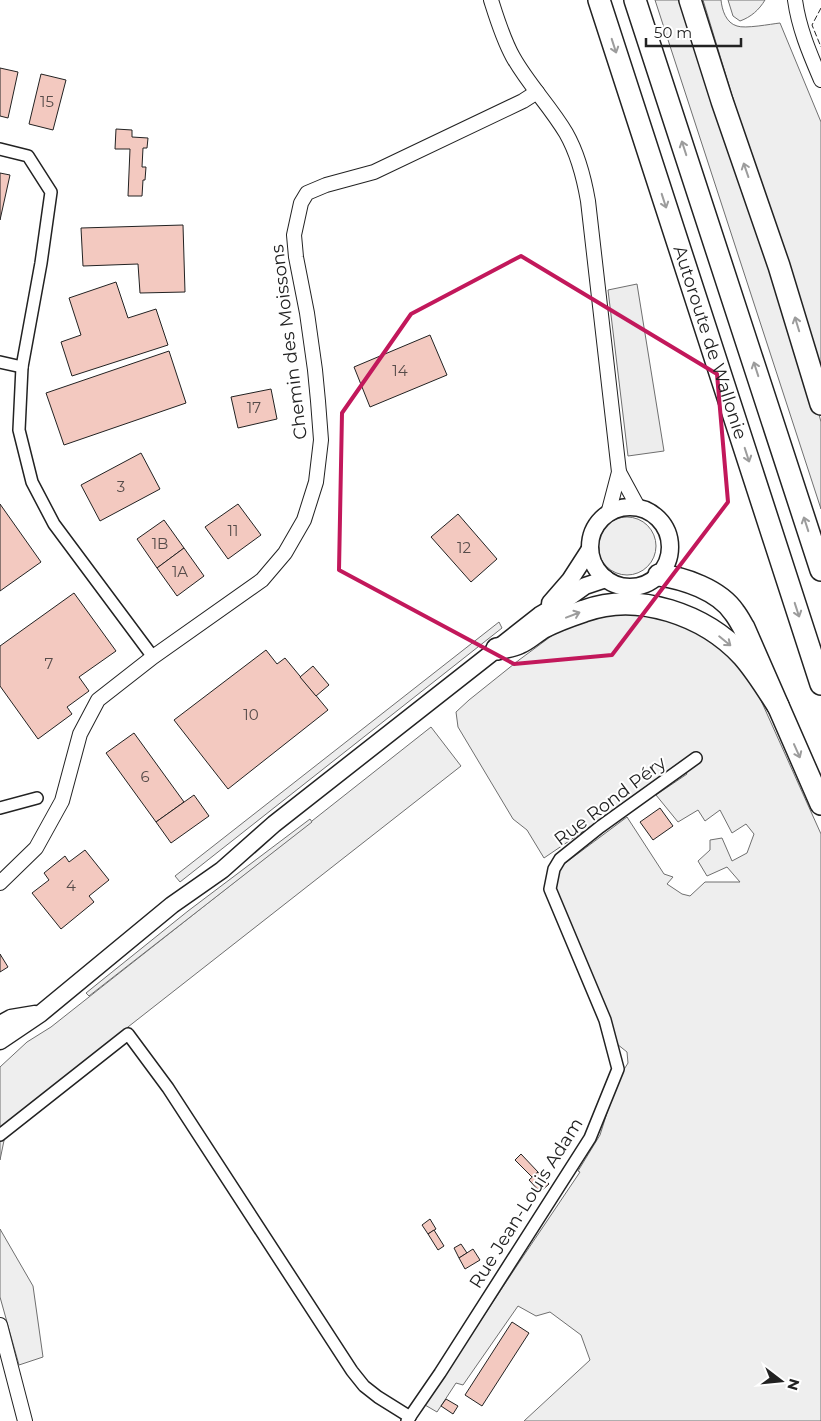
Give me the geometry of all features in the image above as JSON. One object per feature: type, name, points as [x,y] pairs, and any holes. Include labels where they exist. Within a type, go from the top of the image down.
[{"type":"highway","name":"Autoroute de Wallonie","points":[[599,0],[821,684]]},
{"type":"highway","name":"Autoroute de Wallonie","points":[[635,0],[821,570]]},
{"type":"highway","points":[[690,0],[722,101],[780,266],[821,404]]},
{"type":"highway","points":[[659,574],[676,577],[698,585],[717,596],[733,610],[744,628],[821,804]]},
{"type":"highway","points":[[497,649],[521,643],[541,629],[586,610],[611,605],[640,604],[669,610],[710,629],[726,640],[742,655],[758,675],[778,706]]},
{"type":"main road","points":[[623,507],[638,507],[660,519],[669,537],[669,557],[659,574],[648,583],[634,587],[619,586],[600,574],[595,566],[591,558],[591,537],[595,526],[602,517],[623,507]]},
{"type":"main road","points":[[540,615],[570,580],[590,549]]},
{"type":"main road","points":[[0,1052],[40,1014],[172,905],[222,870],[274,824],[540,615],[585,586],[606,579]]},
{"type":"main road","points":[[0,1024],[11,1018],[40,1014]]},
{"type":"main road","points":[[0,1041],[40,1014]]},
{"type":"street","points":[[491,0],[500,28],[513,56],[566,134],[583,175],[588,201],[619,472],[608,514]]},
{"type":"street","points":[[795,0],[797,17],[803,37],[821,80]]},
{"type":"street","name":"Chemin des Moissons","points":[[0,883],[36,848],[62,800],[80,734],[98,700],[153,657],[262,580],[285,553],[304,520],[316,482],[321,440],[307,313],[296,257],[294,235],[301,203],[306,193],[326,185],[374,172],[524,101],[537,92]]},
{"type":"street","points":[[0,149],[28,156],[51,192],[41,263],[22,367],[19,430],[32,482],[54,524],[153,657]]},
{"type":"street","points":[[0,362],[22,367]]},
{"type":"street","points":[[619,472],[638,507]]},
{"type":"street","name":"Rue Rond Péry","points":[[552,877],[560,859],[600,827],[696,758]]},
{"type":"street","points":[[0,808],[37,798]]},
{"type":"street","name":"Rue Jean-Louis Adam","points":[[408,1419],[440,1373],[590,1138],[618,1069],[605,1020],[550,889],[552,877]]},
{"type":"street","points":[[0,1135],[128,1034],[168,1088],[352,1370],[364,1386],[408,1419]]},
{"type":"street","points":[[0,1325],[25,1421]]},
{"type":"highlighted area","points":[[521,256],[717,374],[728,502],[612,655],[514,664],[339,570],[342,413],[411,314]]},
{"type":"shaded area","points":[[655,0],[684,0],[814,395],[821,422],[821,509]]},
{"type":"shaded area","points":[[703,0],[721,0],[727,19],[737,26],[752,27],[780,23],[821,122],[821,367],[735,105]]},
{"type":"shaded area","points":[[728,0],[765,0],[754,13],[740,21],[733,16]]},
{"type":"shaded area","points":[[637,284],[664,451],[628,456],[608,290]]},
{"type":"shaded area","points":[[621,517],[633,517],[648,525],[656,540],[656,552],[648,567],[633,575],[621,575],[606,567],[598,552],[598,540],[606,525]]},
{"type":"shaded area","points":[[636,608],[712,638],[745,673],[759,696],[821,834],[821,1421],[524,1421],[590,1360],[581,1335],[550,1312],[536,1316],[518,1306],[463,1385],[456,1383],[437,1412],[425,1405],[580,1172],[578,1171],[600,1135],[617,1081],[628,1063],[627,1052],[617,1044],[556,888],[557,873],[564,864],[627,817],[664,874],[673,877],[667,884],[682,894],[690,896],[705,882],[740,882],[727,867],[707,876],[698,861],[710,850],[710,840],[722,838],[732,861],[747,853],[754,834],[746,824],[732,833],[720,810],[705,821],[698,810],[678,822],[656,795],[687,774],[681,765],[544,858],[527,830],[513,819],[458,727],[456,712],[519,660],[569,623]]},
{"type":"shaded area","points":[[499,622],[502,628],[180,882],[175,876]]},
{"type":"shaded area","points":[[431,727],[461,766],[8,1121],[0,1160],[0,1067],[27,1042],[51,1027]]},
{"type":"shaded area","points":[[310,819],[312,822],[89,996],[86,993],[188,911]]},
{"type":"shaded area","points":[[0,1229],[33,1286],[43,1357],[19,1365],[0,1297]]},
{"type":"building","points":[[0,68],[18,72],[8,118],[0,116]]},
{"type":"building","points":[[41,74],[66,80],[53,130],[29,124]]},
{"type":"building","points":[[116,129],[132,130],[132,137],[148,138],[147,148],[143,148],[142,167],[146,167],[142,196],[128,196],[130,149],[115,149]]},
{"type":"building","points":[[0,173],[10,175],[0,220]]},
{"type":"building","points":[[183,225],[185,292],[140,293],[138,264],[83,266],[81,228]]},
{"type":"building","points":[[116,282],[128,318],[156,309],[168,345],[72,376],[61,342],[81,335],[69,298]]},
{"type":"building","points":[[430,335],[447,375],[370,407],[354,367]]},
{"type":"building","points":[[169,351],[186,403],[64,445],[46,393]]},
{"type":"building","points":[[271,389],[277,419],[238,428],[231,397]]},
{"type":"building","points":[[141,453],[160,489],[100,521],[81,485]]},
{"type":"building","points":[[0,504],[41,562],[0,591]]},
{"type":"building","points":[[238,504],[261,535],[228,559],[205,527]]},
{"type":"building","points":[[458,514],[497,559],[471,582],[431,537]]},
{"type":"building","points":[[164,520],[184,548],[157,568],[137,539]]},
{"type":"building","points":[[184,548],[204,576],[177,596],[157,568]]},
{"type":"building","points":[[74,593],[116,651],[79,677],[89,691],[67,707],[72,714],[38,739],[0,686],[0,646]]},
{"type":"building","points":[[266,650],[277,664],[285,658],[328,710],[228,789],[174,720]]},
{"type":"building","points":[[313,666],[329,685],[316,696],[300,677]]},
{"type":"building","points":[[134,733],[184,802],[156,822],[106,753]]},
{"type":"building","points":[[194,795],[209,816],[171,843],[156,822]]},
{"type":"building","points":[[660,808],[673,826],[653,840],[640,822]]},
{"type":"building","points":[[85,850],[109,880],[89,896],[94,902],[61,929],[32,893],[49,880],[44,873],[65,856],[69,862]]},
{"type":"building","points":[[0,954],[8,967],[0,972]]},
{"type":"building","points":[[521,1154],[538,1172],[532,1177],[515,1160]]},
{"type":"building","points":[[538,1172],[549,1184],[540,1192],[529,1180]]},
{"type":"building","points":[[430,1219],[436,1229],[428,1234],[422,1225]]},
{"type":"building","points":[[434,1230],[444,1246],[438,1250],[428,1234]]},
{"type":"building","points":[[461,1244],[467,1253],[459,1258],[454,1248]]},
{"type":"building","points":[[473,1249],[480,1260],[465,1269],[459,1258]]},
{"type":"building","points":[[512,1322],[529,1333],[482,1406],[465,1395]]},
{"type":"building","points":[[446,1399],[458,1406],[453,1414],[441,1406]]},
{"type":"fence","points":[[821,8],[812,25],[821,47]]}]
